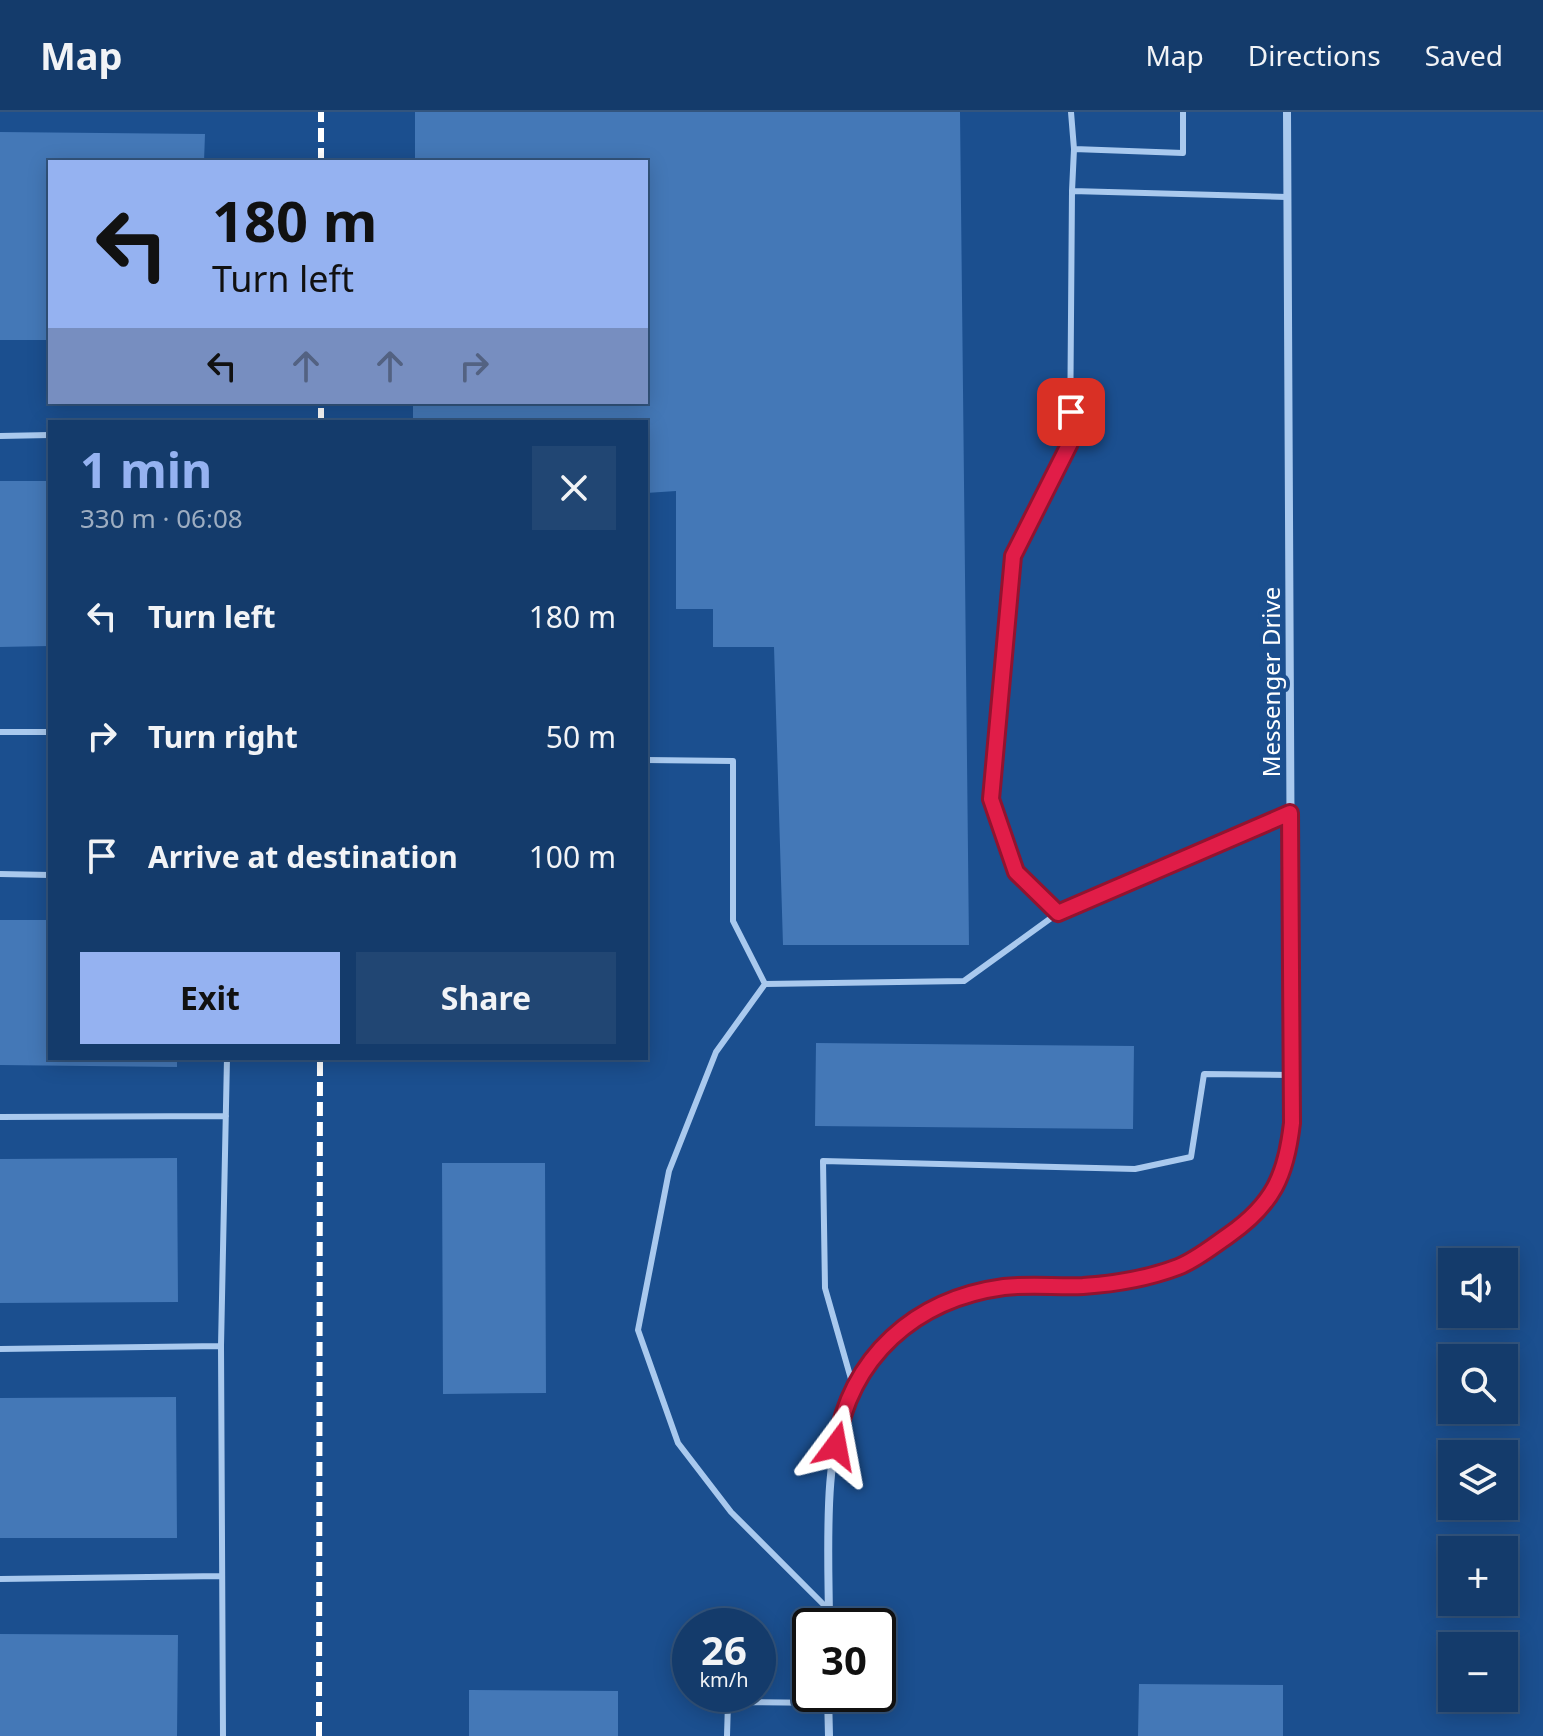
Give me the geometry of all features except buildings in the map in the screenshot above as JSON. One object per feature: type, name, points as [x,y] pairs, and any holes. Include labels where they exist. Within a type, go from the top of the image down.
[{"type":"street","name":"Messenger Drive","points":[[829,1608],[829,1523],[840,1423],[853,1386],[893,1334],[945,1302],[1005,1287],[1084,1286],[1180,1267],[1209,1250],[1257,1212],[1270,1198],[1282,1176],[1292,1123],[1287,112]]},
{"type":"street","points":[[828,1712],[829,1736]]},
{"type":"lane","points":[[1058,913],[1016,872],[991,799],[1013,556],[1070,443],[1074,149],[1071,112]]},
{"type":"lane","points":[[1074,149],[1183,153],[1183,112]]},
{"type":"lane","points":[[1072,191],[1287,197]]},
{"type":"lane","points":[[0,436],[48,435]]},
{"type":"lane","points":[[0,732],[48,732]]},
{"type":"lane","points":[[648,760],[733,761],[733,921],[765,984]]},
{"type":"lane","points":[[765,984],[964,981],[1058,913],[1290,813]]},
{"type":"lane","points":[[0,874],[48,875]]},
{"type":"lane","points":[[765,984],[716,1052],[669,1171],[638,1330],[678,1443],[731,1512],[827,1608]]},
{"type":"lane","points":[[223,1736],[221,1346],[227,1060]]},
{"type":"lane","points":[[853,1386],[825,1288],[823,1161],[1135,1169],[1191,1157],[1204,1074],[1291,1075]]},
{"type":"lane","points":[[0,1117],[226,1116]]},
{"type":"lane","points":[[0,1349],[221,1346]]},
{"type":"lane","points":[[0,1579],[222,1576]]},
{"type":"lane","points":[[727,1736],[728,1702],[792,1699]]},
{"type":"railway","points":[[321,112],[321,160]]},
{"type":"railway","points":[[321,404],[321,420]]},
{"type":"railway","points":[[319,1736],[320,1060]]},
{"type":"route","points":[[836,1446],[840,1423],[853,1386],[893,1334],[945,1302],[978,1293],[1005,1287],[1084,1286],[1180,1267],[1209,1250],[1257,1212],[1270,1198],[1282,1176],[1289,1150],[1292,1123],[1290,813],[1058,913],[1016,872],[991,799],[1013,556],[1070,443],[1071,412]]}]
